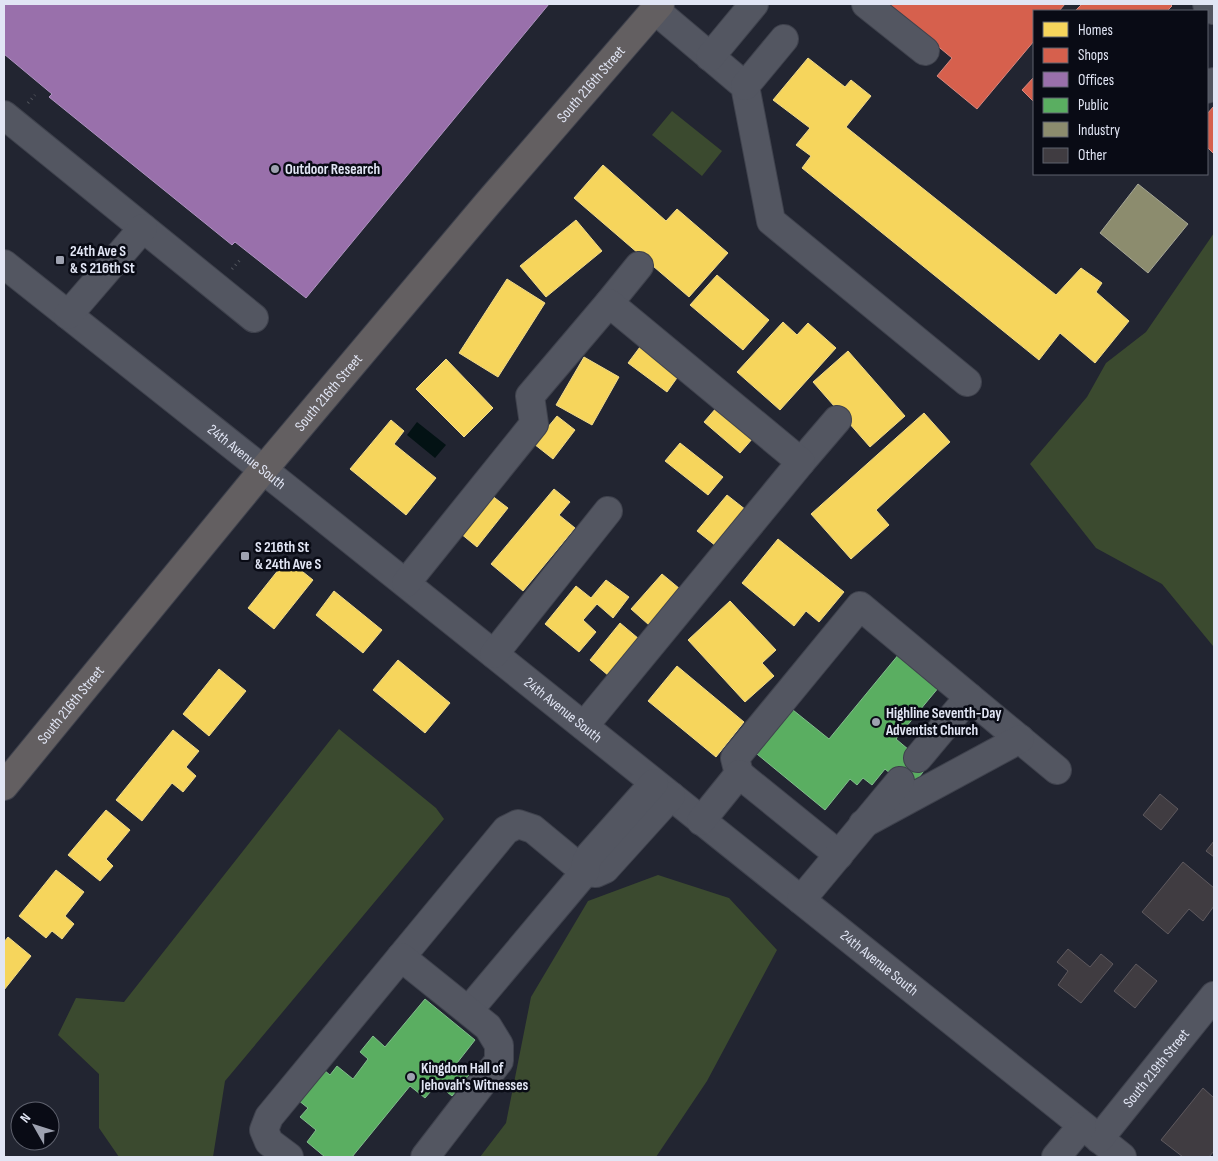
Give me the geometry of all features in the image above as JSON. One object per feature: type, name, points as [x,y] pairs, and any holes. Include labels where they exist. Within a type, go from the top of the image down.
[{"type":"main road","name":"South 216th Street","points":[[4,786],[263,470],[488,203],[657,7]]},
{"type":"street","points":[[710,57],[754,4]]},
{"type":"street","points":[[866,4],[925,51]]},
{"type":"street","points":[[1207,4],[1214,10]]},
{"type":"street","points":[[657,7],[710,57],[745,86],[771,221],[967,382]]},
{"type":"street","points":[[745,86],[784,39]]},
{"type":"street","points":[[4,115],[254,318]]},
{"type":"street","points":[[68,314],[143,228]]},
{"type":"street","name":"24th Avenue South","points":[[4,264],[406,583],[1122,1157]]},
{"type":"street","points":[[406,583],[534,424],[530,396],[639,266]]},
{"type":"street","points":[[608,303],[801,462]]},
{"type":"street","points":[[584,726],[837,420]]},
{"type":"street","points":[[494,654],[608,512]]},
{"type":"street","points":[[839,855],[739,774],[735,758],[860,606],[1056,770]]},
{"type":"street","points":[[918,758],[968,697]]},
{"type":"street","points":[[863,824],[1020,739]]},
{"type":"street","points":[[702,820],[739,774]]},
{"type":"street","points":[[801,900],[900,781]]},
{"type":"street","points":[[469,1010],[585,872],[586,862],[590,855],[662,789]]},
{"type":"street","points":[[289,1157],[269,1142],[264,1130],[269,1117],[506,830],[518,824],[533,829],[585,872]]},
{"type":"street","points":[[401,957],[488,1027],[499,1045],[499,1062],[425,1157]]},
{"type":"street","name":"South 219th Street","points":[[1056,1157],[1091,1132],[1214,996]]},
{"type":"green space","points":[[672,111],[722,151],[702,176],[652,135]]},
{"type":"green space","points":[[1214,233],[1213,646],[1162,584],[1096,548],[1030,464],[1087,397],[1106,363],[1146,332]]},
{"type":"green space","points":[[339,729],[436,808],[444,819],[225,1081],[213,1157],[119,1157],[99,1128],[99,1074],[58,1035],[76,998],[124,1002]]},
{"type":"green space","points":[[658,875],[729,898],[777,950],[707,1081],[656,1157],[480,1157],[506,1123],[531,997],[588,901]]},
{"type":"shaded area","points":[[417,422],[446,445],[435,458],[407,435]]},
{"type":"building: Homes","points":[[808,58],[845,87],[851,80],[871,96],[846,127],[1056,295],[1081,268],[1102,283],[1096,292],[1129,321],[1095,363],[1060,333],[1039,360],[802,168],[811,156],[796,145],[810,128],[773,100]]},
{"type":"building: Homes","points":[[603,165],[666,221],[677,209],[728,253],[689,297],[574,198]]},
{"type":"building: Homes","points":[[576,220],[602,251],[546,297],[520,266]]},
{"type":"building: Homes","points":[[717,275],[769,320],[743,350],[690,305]]},
{"type":"building: Homes","points":[[507,279],[545,303],[498,377],[459,353]]},
{"type":"building: Homes","points":[[783,322],[797,335],[808,323],[836,348],[780,410],[737,372]]},
{"type":"building: Homes","points":[[640,347],[679,375],[667,392],[628,363]]},
{"type":"building: Homes","points":[[848,351],[905,416],[870,447],[813,382]]},
{"type":"building: Homes","points":[[584,357],[619,377],[592,425],[556,405]]},
{"type":"building: Homes","points":[[446,359],[493,408],[464,437],[416,389]]},
{"type":"building: Homes","points":[[717,407],[753,438],[740,453],[704,422]]},
{"type":"building: Homes","points":[[924,413],[950,442],[876,510],[889,525],[851,559],[811,514]]},
{"type":"building: Homes","points":[[557,416],[575,430],[553,459],[534,444]]},
{"type":"building: Homes","points":[[391,420],[404,431],[394,444],[436,478],[406,515],[350,469]]},
{"type":"building: Homes","points":[[680,443],[723,477],[708,495],[665,461]]},
{"type":"building: Homes","points":[[554,489],[570,502],[559,515],[575,528],[523,591],[491,564]]},
{"type":"building: Homes","points":[[491,495],[508,508],[477,547],[460,533]]},
{"type":"building: Homes","points":[[727,495],[746,510],[716,546],[697,531]]},
{"type":"building: Homes","points":[[778,539],[844,592],[819,622],[806,611],[794,626],[742,583]]},
{"type":"building: Homes","points":[[287,559],[313,580],[274,629],[248,608]]},
{"type":"building: Homes","points":[[662,574],[680,589],[649,625],[631,609]]},
{"type":"building: Homes","points":[[606,580],[629,597],[613,618],[597,604],[583,620],[596,632],[579,652],[545,624],[576,586],[591,598]]},
{"type":"building: Homes","points":[[334,591],[382,630],[363,653],[316,615]]},
{"type":"building: Homes","points":[[730,601],[776,650],[762,663],[774,676],[745,702],[688,640]]},
{"type":"building: Homes","points":[[620,623],[639,639],[609,676],[590,660]]},
{"type":"building: Homes","points":[[398,660],[450,703],[425,733],[373,690]]},
{"type":"building: Homes","points":[[677,666],[744,722],[716,757],[648,701]]},
{"type":"building: Homes","points":[[219,669],[246,691],[209,736],[183,714]]},
{"type":"building: Homes","points":[[173,730],[199,751],[186,767],[196,776],[183,792],[172,783],[142,821],[116,800]]},
{"type":"building: Homes","points":[[106,810],[130,830],[106,859],[113,866],[100,881],[68,855]]},
{"type":"building: Homes","points":[[56,870],[84,892],[65,916],[74,924],[62,939],[52,931],[46,938],[19,916]]},
{"type":"building: Homes","points":[[8,937],[31,956],[4,990],[4,942]]},
{"type":"building: Shops","points":[[887,4],[1065,4],[1060,10],[1033,10],[1033,42],[977,109],[937,76],[952,58]]},
{"type":"building: Shops","points":[[1082,4],[1170,4],[1172,6],[1168,10],[1076,10]]},
{"type":"building: Shops","points":[[1033,78],[1033,101],[1022,90]]},
{"type":"building: Shops","points":[[1214,106],[1214,154],[1208,148],[1208,113]]},
{"type":"building: Offices","name":"Outdoor Research","points":[[4,4],[549,4],[306,298],[235,242],[232,245],[49,97],[52,94],[4,54]]},
{"type":"building: Public","name":"Highline Seventh-Day Adventist Church","points":[[899,654],[939,687],[896,739],[928,766],[909,789],[885,769],[872,785],[863,778],[857,785],[850,779],[825,810],[752,750],[788,706],[829,739]]},
{"type":"building: Public","name":"Kingdom Hall of Jehovah's Witnesses","points":[[425,999],[475,1040],[457,1063],[470,1074],[452,1096],[437,1084],[425,1098],[410,1086],[352,1157],[325,1157],[307,1142],[316,1130],[300,1117],[308,1108],[293,1096],[318,1065],[330,1075],[337,1066],[353,1079],[368,1059],[360,1052],[373,1036],[385,1047]]},
{"type":"building: Industry","points":[[1138,184],[1188,224],[1148,273],[1100,233]]},
{"type":"building: Other","points":[[1160,794],[1178,809],[1161,830],[1143,815]]},
{"type":"building: Other","points":[[1214,841],[1214,857],[1206,851]]},
{"type":"building: Other","points":[[1183,862],[1214,888],[1214,906],[1203,921],[1189,909],[1168,934],[1142,912]]},
{"type":"building: Other","points":[[1068,949],[1090,967],[1101,954],[1113,964],[1081,1003],[1058,985],[1068,971],[1057,962]]},
{"type":"building: Other","points":[[1136,964],[1157,981],[1135,1008],[1114,991]]},
{"type":"building: Other","points":[[1203,1088],[1214,1098],[1214,1151],[1209,1157],[1183,1157],[1161,1140]]},
{"type":"place","name":"Outdoor Research","points":[[275,169]]},
{"type":"place","name":"24th Ave S & S 216th St","points":[[60,260]]},
{"type":"place","name":"S 216th St & 24th Ave S","points":[[245,556]]},
{"type":"place","name":"Highline Seventh-Day Adventist Church","points":[[876,722]]},
{"type":"place","name":"Kingdom Hall of Jehovah's Witnesses","points":[[411,1077]]}]
